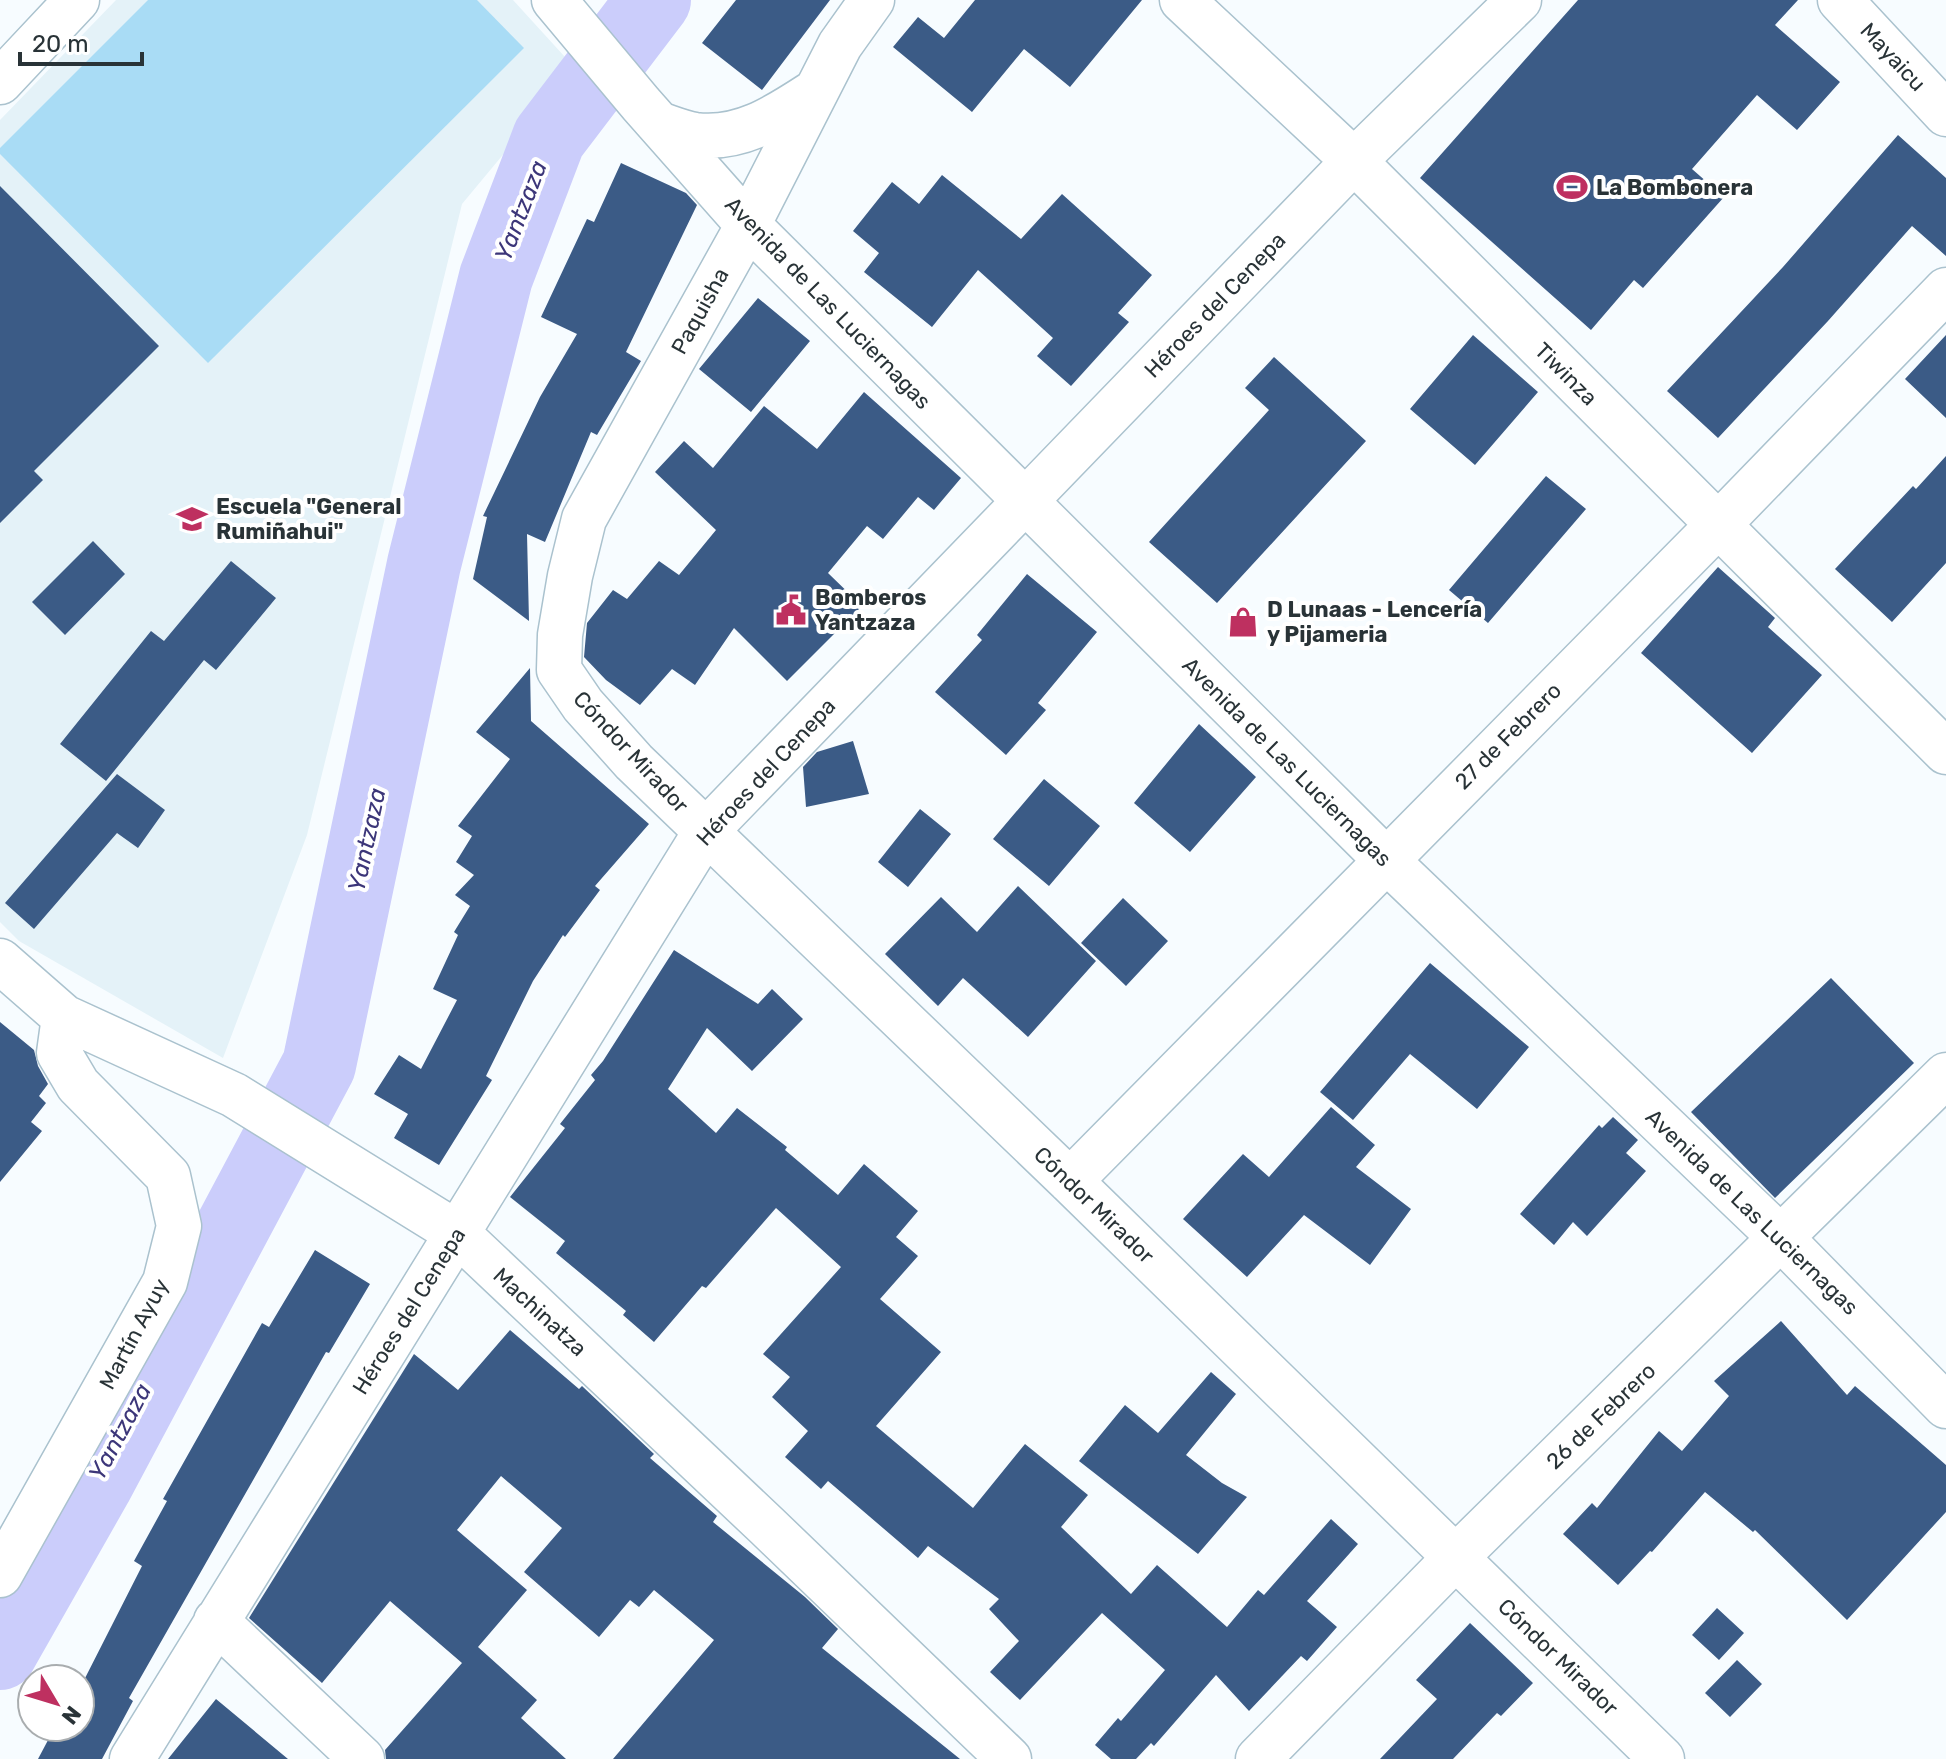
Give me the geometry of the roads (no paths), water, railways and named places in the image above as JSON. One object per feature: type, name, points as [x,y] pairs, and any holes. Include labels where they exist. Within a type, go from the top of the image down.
[{"type":"street","points":[[0,82],[77,0]]},
{"type":"street","name":"Paquisha","points":[[560,635],[584,519],[748,225],[840,45],[872,0]]},
{"type":"street","name":"Tiwinza","points":[[1182,0],[1354,161],[1946,752]]},
{"type":"street","name":"Héroes del Cenepa","points":[[132,1759],[706,831],[1354,161],[1519,0]]},
{"type":"street","name":"Mayaicu","points":[[1840,0],[1946,114]]},
{"type":"street","name":"Avenida de Las Luciernagas","points":[[557,3],[748,225],[1385,859],[1781,1238],[1946,1406]]},
{"type":"street","points":[[650,114],[695,135],[738,134],[775,118],[817,90]]},
{"type":"street","name":"27 de Febrero","points":[[1070,1181],[1946,290]]},
{"type":"street","name":"Cóndor Mirador","points":[[560,635],[559,670],[583,705],[634,762],[1070,1181],[1662,1759]]},
{"type":"street","name":"Machinatza","points":[[0,961],[64,1017],[234,1095],[457,1233],[1009,1759]]},
{"type":"street","name":"Martín Ayuy","points":[[0,1575],[165,1282],[179,1226],[168,1176],[78,1085],[59,1053],[64,1017]]},
{"type":"street","name":"26 de Febrero","points":[[1258,1759],[1456,1557],[1946,1075]]},
{"type":"street","points":[[216,1621],[362,1759]]},
{"type":"waterway","name":"Yantzaza","points":[[0,1653],[96,1484],[319,1065],[424,564],[496,277],[549,138],[654,0]]},
{"type":"place","name":"La Bombonera","points":[[1572,187]]},
{"type":"place","name":"Escuela \"General Rumiñahui\"","points":[[192,519]]},
{"type":"place","name":"Bomberos Yantzaza","points":[[791,610]]},
{"type":"place","name":"D Lunaas - Lencería y Pijameria","points":[[1243,622]]}]
